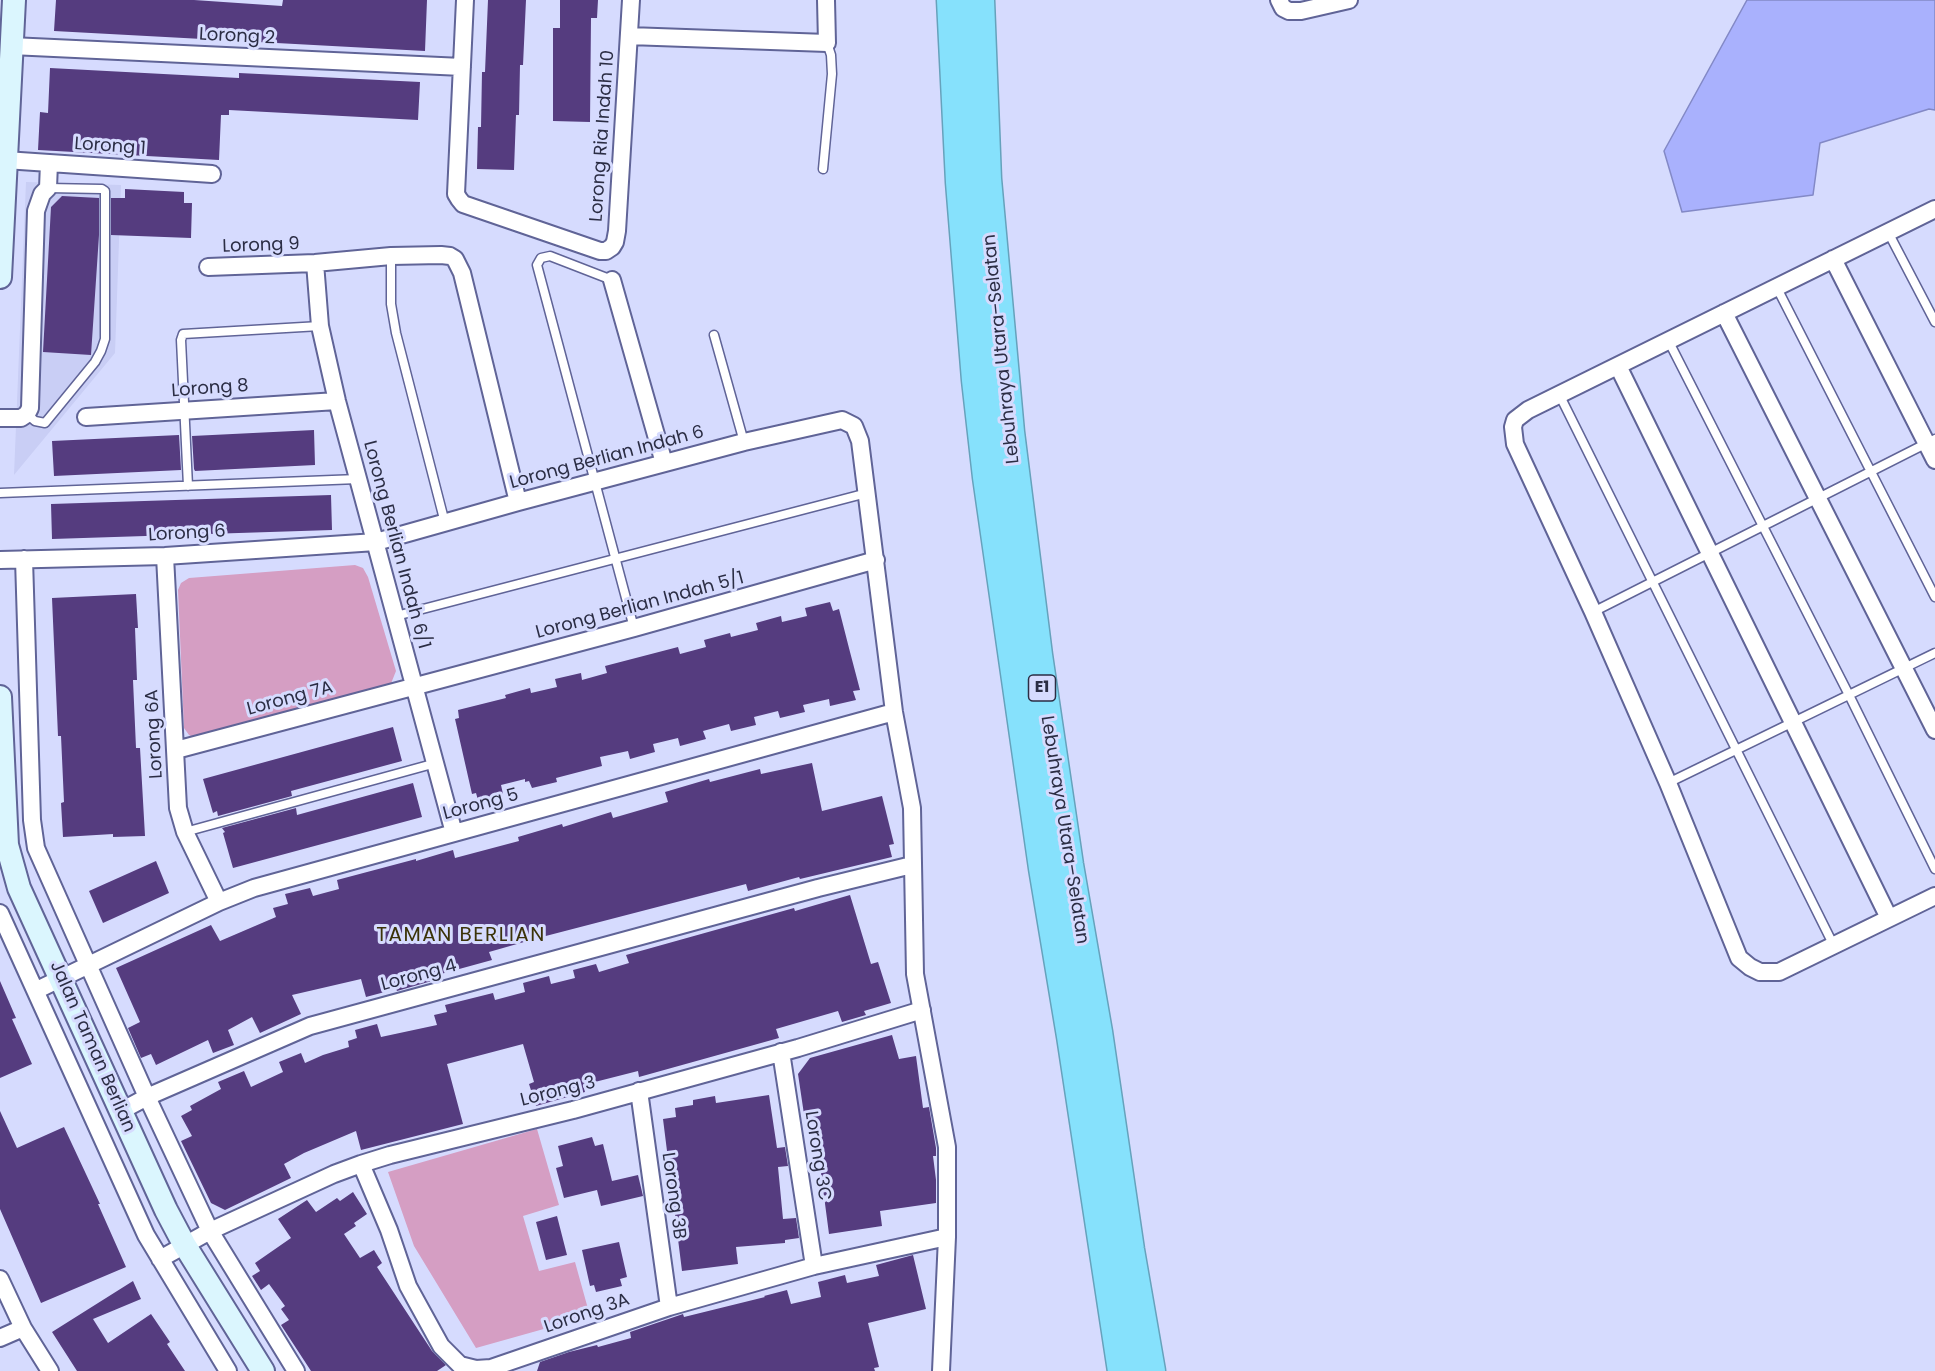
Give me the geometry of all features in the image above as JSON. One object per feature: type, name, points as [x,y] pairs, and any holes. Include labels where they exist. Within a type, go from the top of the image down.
[{"type":"highway","name":"Lebuhraya Utara–Selatan","points":[[952,0],[962,193],[975,359],[988,477],[1042,857],[1123,1371]]},
{"type":"highway","name":"Lebuhraya Utara–Selatan","points":[[979,0],[986,179],[1000,356],[1014,475],[1066,853],[1097,1032],[1129,1250],[1150,1371]]},
{"type":"street","points":[[0,277],[14,0]]},
{"type":"street","points":[[462,67],[465,0]]},
{"type":"street","name":"Lorong Ria Indah 10","points":[[462,67],[456,194],[464,204],[600,251],[606,251],[615,242],[617,231],[631,0]]},
{"type":"street","points":[[629,36],[827,43],[826,0]]},
{"type":"street","points":[[1284,5],[1301,11],[1349,0]]},
{"type":"street","name":"Lorong 2","points":[[11,46],[462,67]]},
{"type":"street","name":"Lorong 1","points":[[5,160],[212,174]]},
{"type":"street","points":[[0,418],[21,418],[27,414],[31,399],[36,211],[42,194],[48,188],[49,163]]},
{"type":"street","points":[[1935,209],[1559,394],[1520,415],[1515,420],[1513,434],[1515,444],[1593,612],[1668,783],[1739,958],[1760,972],[1779,972],[1935,896]]},
{"type":"street","name":"Lorong 9","points":[[208,267],[315,263],[391,256],[450,256],[459,264],[518,502]]},
{"type":"street","points":[[1833,259],[1931,442],[1935,460]]},
{"type":"street","name":"Lorong Berlian Indah 6/1","points":[[315,263],[320,326],[338,401],[453,833]]},
{"type":"street","points":[[612,280],[664,463]]},
{"type":"street","points":[[1724,313],[1935,730]]},
{"type":"street","points":[[1618,366],[1889,918]]},
{"type":"street","name":"Lorong 8","points":[[86,417],[338,401]]},
{"type":"street","name":"Lorong Berlian Indah 6","points":[[376,542],[744,442],[842,420],[849,422],[858,434],[867,493]]},
{"type":"street","points":[[867,493],[894,712],[912,808],[914,962],[946,1147],[947,1237],[941,1371]]},
{"type":"street","name":"Lorong 6","points":[[0,560],[165,556],[376,542]]},
{"type":"street","name":"Lorong 6A","points":[[165,556],[178,808],[185,832],[219,902]]},
{"type":"street","points":[[24,559],[36,848],[147,1097],[210,1231],[296,1371]]},
{"type":"street","name":"Lorong Berlian Indah 5/1","points":[[414,687],[876,560]]},
{"type":"street","name":"Lorong 7A","points":[[176,750],[414,687]]},
{"type":"street","name":"Jalan Taman Berlian","points":[[0,697],[7,845],[20,888],[166,1210],[184,1244],[264,1371]]},
{"type":"street","name":"Lorong 5","points":[[37,990],[219,902],[254,888],[894,712]]},
{"type":"street","name":"Lorong 4","points":[[121,1111],[147,1097],[295,1032],[327,1021],[818,888],[912,865]]},
{"type":"street","points":[[0,913],[37,990],[146,1234],[228,1371]]},
{"type":"street","name":"Lorong 3","points":[[160,1259],[210,1231],[334,1174],[361,1164],[639,1091],[922,1010]]},
{"type":"street","name":"Lorong 3C","points":[[781,1052],[814,1266]]},
{"type":"street","name":"Lorong 3B","points":[[639,1091],[669,1307]]},
{"type":"street","name":"Lorong 3A","points":[[361,1164],[389,1230],[408,1286],[441,1346],[460,1365],[476,1369],[491,1368],[669,1307],[814,1266],[947,1237]]},
{"type":"street","points":[[0,1279],[23,1328],[50,1371]]},
{"type":"street","points":[[0,1338],[23,1328]]},
{"type":"lane","points":[[823,169],[832,74],[831,55],[827,43]]},
{"type":"lane","points":[[27,414],[35,421],[45,423],[95,362],[105,339],[105,191],[102,189],[48,188]]},
{"type":"lane","points":[[1888,232],[1935,322]]},
{"type":"lane","points":[[391,256],[391,304],[396,333],[445,523]]},
{"type":"lane","points":[[612,280],[550,256],[542,258],[537,265],[634,628]]},
{"type":"lane","points":[[1777,288],[1935,597]]},
{"type":"lane","points":[[188,486],[181,340],[183,334],[320,326]]},
{"type":"lane","points":[[714,335],[744,442]]},
{"type":"lane","points":[[1668,340],[1935,868]]},
{"type":"lane","points":[[1559,394],[1835,946]]},
{"type":"lane","points":[[1593,612],[1931,442]]},
{"type":"lane","points":[[0,493],[358,479]]},
{"type":"lane","points":[[396,616],[867,493]]},
{"type":"lane","points":[[1668,783],[1935,653]]},
{"type":"lane","points":[[185,832],[436,763]]},
{"type":"shaded area","points":[[26,182],[121,185],[115,353],[14,475]]},
{"type":"shaded area","points":[[355,565],[363,568],[368,577],[396,671],[388,691],[199,740],[189,735],[184,728],[178,590],[181,583],[189,578]]},
{"type":"shaded area","points":[[537,1129],[559,1205],[523,1216],[539,1271],[575,1262],[590,1316],[476,1348],[414,1246],[388,1172]]},
{"type":"water","points":[[1747,0],[1935,0],[1935,110],[1929,109],[1820,143],[1813,195],[1682,212],[1664,151]]},
{"type":"building","points":[[56,0],[194,0],[282,6],[283,0],[427,0],[425,51],[54,31]]},
{"type":"building","points":[[488,0],[526,0],[523,65],[520,65],[519,115],[516,115],[514,170],[477,169]]},
{"type":"building","points":[[560,0],[598,0],[597,18],[591,18],[590,122],[553,121],[553,28],[560,28]]},
{"type":"building","points":[[50,68],[239,78],[239,73],[420,82],[418,120],[229,110],[229,115],[221,115],[219,160],[38,150],[40,112],[48,113]]},
{"type":"building","points":[[125,189],[184,192],[184,203],[192,203],[191,238],[111,235],[111,198],[125,198]]},
{"type":"building","points":[[62,196],[99,198],[99,235],[91,355],[43,352],[51,207]]},
{"type":"building","points":[[314,430],[315,465],[195,471],[194,469],[192,436]]},
{"type":"building","points":[[179,435],[181,470],[54,476],[52,441]]},
{"type":"building","points":[[331,495],[332,530],[52,539],[51,504]]},
{"type":"building","points":[[136,594],[137,680],[133,680],[136,748],[140,748],[145,836],[113,837],[113,834],[63,837],[61,736],[58,736],[52,598]]},
{"type":"building","points":[[830,602],[833,611],[839,609],[860,690],[853,691],[856,700],[830,706],[829,699],[803,705],[805,712],[780,718],[778,711],[754,717],[756,725],[731,731],[729,724],[703,731],[706,739],[680,746],[678,738],[653,744],[655,752],[630,759],[628,751],[600,757],[602,766],[556,778],[557,782],[532,788],[529,781],[525,782],[525,779],[501,785],[503,794],[478,800],[476,793],[472,794],[455,719],[459,718],[458,710],[506,698],[505,695],[530,688],[531,693],[557,687],[555,679],[581,673],[582,680],[607,673],[605,666],[678,647],[680,654],[706,647],[704,640],[730,633],[731,637],[758,630],[756,623],[781,616],[782,622],[807,616],[805,608]]},
{"type":"building","points":[[393,727],[402,761],[291,791],[292,796],[218,816],[217,811],[213,813],[203,779]]},
{"type":"building","points":[[812,763],[822,811],[882,796],[894,844],[889,845],[892,857],[800,879],[799,877],[748,891],[746,884],[538,938],[489,952],[492,960],[441,974],[442,978],[397,991],[396,989],[366,997],[361,979],[292,995],[301,1014],[260,1033],[252,1017],[228,1030],[234,1045],[213,1053],[208,1040],[156,1065],[151,1054],[141,1058],[128,1028],[140,1022],[116,968],[211,925],[220,941],[276,917],[273,908],[288,904],[285,894],[310,888],[313,896],[339,889],[337,880],[416,859],[416,861],[453,850],[455,858],[519,841],[518,837],[562,824],[563,827],[611,812],[613,818],[668,802],[665,792],[709,779],[710,782],[760,769],[761,774]]},
{"type":"building","points":[[413,783],[422,817],[233,868],[223,833],[225,832],[222,828],[296,808],[297,815]]},
{"type":"building","points":[[156,861],[169,893],[103,923],[89,891]]},
{"type":"building","points":[[850,895],[871,964],[878,962],[891,1003],[864,1011],[866,1015],[842,1022],[838,1011],[776,1029],[779,1038],[639,1077],[638,1071],[583,1085],[585,1092],[536,1106],[529,1084],[534,1082],[523,1044],[447,1064],[463,1124],[361,1150],[356,1131],[284,1164],[291,1178],[225,1210],[211,1203],[181,1141],[192,1136],[181,1116],[192,1110],[190,1106],[221,1089],[218,1082],[244,1071],[251,1087],[283,1072],[279,1062],[301,1053],[305,1063],[349,1047],[348,1041],[357,1038],[355,1030],[377,1024],[381,1037],[437,1025],[434,1015],[447,1012],[445,1005],[493,993],[495,1000],[525,992],[523,983],[549,976],[551,984],[575,978],[573,970],[596,964],[599,972],[629,963],[626,955],[794,908],[795,911]]},
{"type":"building","points":[[0,981],[16,1018],[12,1019],[32,1064],[0,1078]]},
{"type":"building","points":[[892,1035],[899,1059],[916,1056],[923,1108],[929,1107],[936,1148],[936,1156],[933,1156],[936,1203],[880,1211],[882,1226],[829,1234],[814,1120],[805,1121],[798,1074],[810,1058]]},
{"type":"building","points":[[769,1095],[777,1148],[785,1147],[788,1166],[778,1167],[783,1219],[796,1218],[799,1238],[785,1240],[785,1243],[736,1247],[738,1264],[682,1271],[663,1119],[676,1117],[675,1108],[693,1105],[693,1100],[715,1096],[716,1103]]},
{"type":"building","points":[[0,1111],[17,1148],[64,1127],[126,1267],[41,1303],[0,1209]]},
{"type":"building","points":[[592,1137],[595,1146],[603,1144],[612,1181],[638,1175],[643,1196],[601,1206],[597,1190],[564,1198],[556,1168],[563,1166],[558,1146]]},
{"type":"building","points":[[353,1192],[367,1214],[354,1223],[356,1226],[344,1234],[360,1258],[374,1250],[382,1263],[377,1267],[432,1351],[446,1365],[437,1371],[311,1371],[281,1325],[289,1320],[281,1309],[285,1306],[269,1284],[261,1290],[252,1276],[260,1271],[255,1263],[291,1238],[278,1219],[307,1200],[316,1212],[337,1198],[340,1201]]},
{"type":"building","points":[[557,1216],[567,1255],[546,1260],[536,1222]]},
{"type":"building","points":[[619,1242],[627,1277],[620,1279],[622,1286],[596,1292],[594,1285],[590,1286],[582,1250]]},
{"type":"building","points":[[913,1255],[926,1309],[868,1323],[879,1367],[874,1368],[875,1371],[537,1371],[540,1362],[569,1352],[631,1338],[630,1332],[683,1314],[684,1317],[787,1290],[791,1304],[821,1297],[818,1282],[845,1275],[847,1283],[879,1276],[876,1265]]},
{"type":"building","points":[[133,1281],[141,1299],[93,1319],[108,1343],[151,1314],[170,1342],[167,1344],[185,1371],[77,1371],[52,1332]]},
{"type":"district","name":"TAMAN BERLIAN","points":[[461,936]]}]
